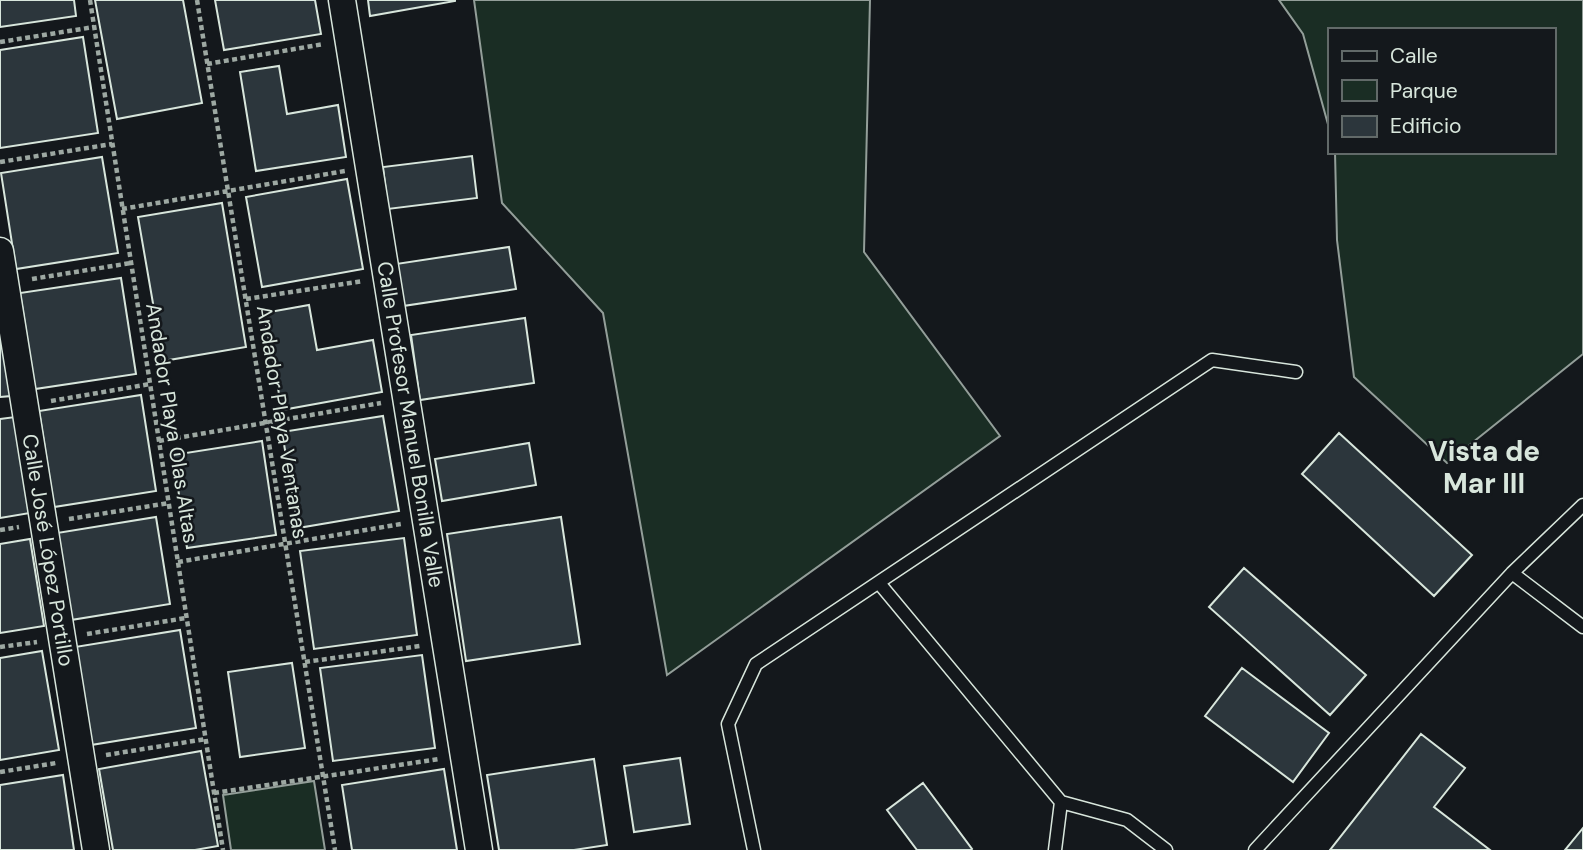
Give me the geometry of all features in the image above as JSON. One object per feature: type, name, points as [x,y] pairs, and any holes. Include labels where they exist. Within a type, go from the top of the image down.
[{"type":"street","name":"Calle Profesor Manuel Bonilla Valle","points":[[342,0],[479,850]]},
{"type":"street","name":"Calle José López Portillo","points":[[0,251],[96,850]]},
{"type":"lane","points":[[754,850],[728,724],[756,664],[1212,360],[1296,372]]},
{"type":"lane","points":[[1255,850],[1512,573],[1583,505]]},
{"type":"lane","points":[[1512,573],[1583,627]]},
{"type":"lane","points":[[879,583],[1061,802],[1127,820],[1166,850]]},
{"type":"lane","points":[[1055,850],[1061,802]]},
{"type":"path","name":"Andador Playa Olas Altas","points":[[90,0],[223,850]]},
{"type":"path","name":"Andador Playa Ventanas","points":[[197,0],[335,850]]},
{"type":"path","points":[[0,42],[94,27]]},
{"type":"path","points":[[207,64],[349,40]]},
{"type":"path","points":[[0,162],[112,144]]},
{"type":"path","points":[[122,209],[370,167]]},
{"type":"path","points":[[5,283],[131,263]]},
{"type":"path","points":[[246,299],[387,277]]},
{"type":"path","points":[[24,405],[150,384]]},
{"type":"path","points":[[159,441],[406,399]]},
{"type":"path","points":[[0,530],[169,503]]},
{"type":"path","points":[[178,562],[426,520]]},
{"type":"path","points":[[0,648],[186,618]]},
{"type":"path","points":[[305,663],[445,642]]},
{"type":"path","points":[[214,793],[464,755]]},
{"type":"green space","points":[[474,0],[870,0],[864,252],[1000,436],[667,675],[603,313],[502,203]]},
{"type":"green space","points":[[1279,0],[1583,0],[1583,354],[1447,463],[1354,377],[1337,240],[1335,154],[1555,154],[1555,28],[1328,28],[1328,124],[1303,34]]},
{"type":"green space","points":[[314,781],[325,850],[231,850],[223,795]]},
{"type":"building","points":[[0,0],[74,0],[76,16],[0,27]]},
{"type":"building","points":[[95,0],[183,0],[202,103],[117,119]]},
{"type":"building","points":[[215,0],[315,0],[321,34],[224,50]]},
{"type":"building","points":[[368,0],[455,0],[455,1],[370,16]]},
{"type":"building","points":[[83,37],[98,133],[0,148],[0,50]]},
{"type":"building","points":[[279,66],[287,114],[338,105],[346,157],[256,171],[240,72]]},
{"type":"building","points":[[472,156],[477,198],[388,209],[383,167]]},
{"type":"building","points":[[102,157],[118,253],[16,269],[1,173]]},
{"type":"building","points":[[347,179],[363,269],[262,287],[246,197]]},
{"type":"building","points":[[222,203],[246,347],[163,361],[138,217]]},
{"type":"building","points":[[509,247],[516,289],[403,306],[396,264]]},
{"type":"building","points":[[121,278],[136,374],[35,389],[20,293]]},
{"type":"building","points":[[309,305],[317,350],[373,340],[382,392],[282,410],[264,313]]},
{"type":"building","points":[[525,318],[534,383],[420,400],[411,335]]},
{"type":"building","points":[[0,328],[11,396],[0,397]]},
{"type":"building","points":[[141,395],[156,491],[54,507],[39,411]]},
{"type":"building","points":[[383,416],[399,511],[298,528],[282,432]]},
{"type":"building","points":[[15,417],[30,513],[0,518],[0,419]]},
{"type":"building","points":[[1339,433],[1472,555],[1434,596],[1302,474]]},
{"type":"building","points":[[262,441],[276,535],[187,548],[173,455]]},
{"type":"building","points":[[529,443],[536,485],[442,501],[435,459]]},
{"type":"building","points":[[156,517],[170,604],[71,620],[57,533]]},
{"type":"building","points":[[561,517],[580,644],[466,661],[447,534]]},
{"type":"building","points":[[404,538],[417,635],[314,649],[300,551]]},
{"type":"building","points":[[30,539],[44,626],[0,633],[0,544]]},
{"type":"building","points":[[1244,568],[1366,675],[1330,715],[1209,607]]},
{"type":"building","points":[[180,630],[196,728],[91,745],[75,647]]},
{"type":"building","points":[[42,651],[59,750],[0,760],[0,658]]},
{"type":"building","points":[[422,655],[435,748],[333,761],[320,668]]},
{"type":"building","points":[[292,663],[305,748],[240,757],[228,672]]},
{"type":"building","points":[[1242,668],[1329,733],[1293,782],[1205,716]]},
{"type":"building","points":[[1421,734],[1465,768],[1434,807],[1490,850],[1330,850]]},
{"type":"building","points":[[201,751],[218,846],[195,850],[113,850],[99,769]]},
{"type":"building","points":[[680,758],[690,824],[634,832],[624,766]]},
{"type":"building","points":[[594,759],[607,845],[574,850],[499,850],[487,775]]},
{"type":"building","points":[[444,769],[457,850],[352,850],[342,785]]},
{"type":"building","points":[[63,775],[74,850],[0,850],[0,785]]},
{"type":"building","points":[[923,783],[971,850],[917,850],[887,810]]},
{"type":"building","points":[[1583,828],[1583,850],[1565,850]]},
{"type":"district","name":"Vista de Mar III","points":[[1484,467]]}]
